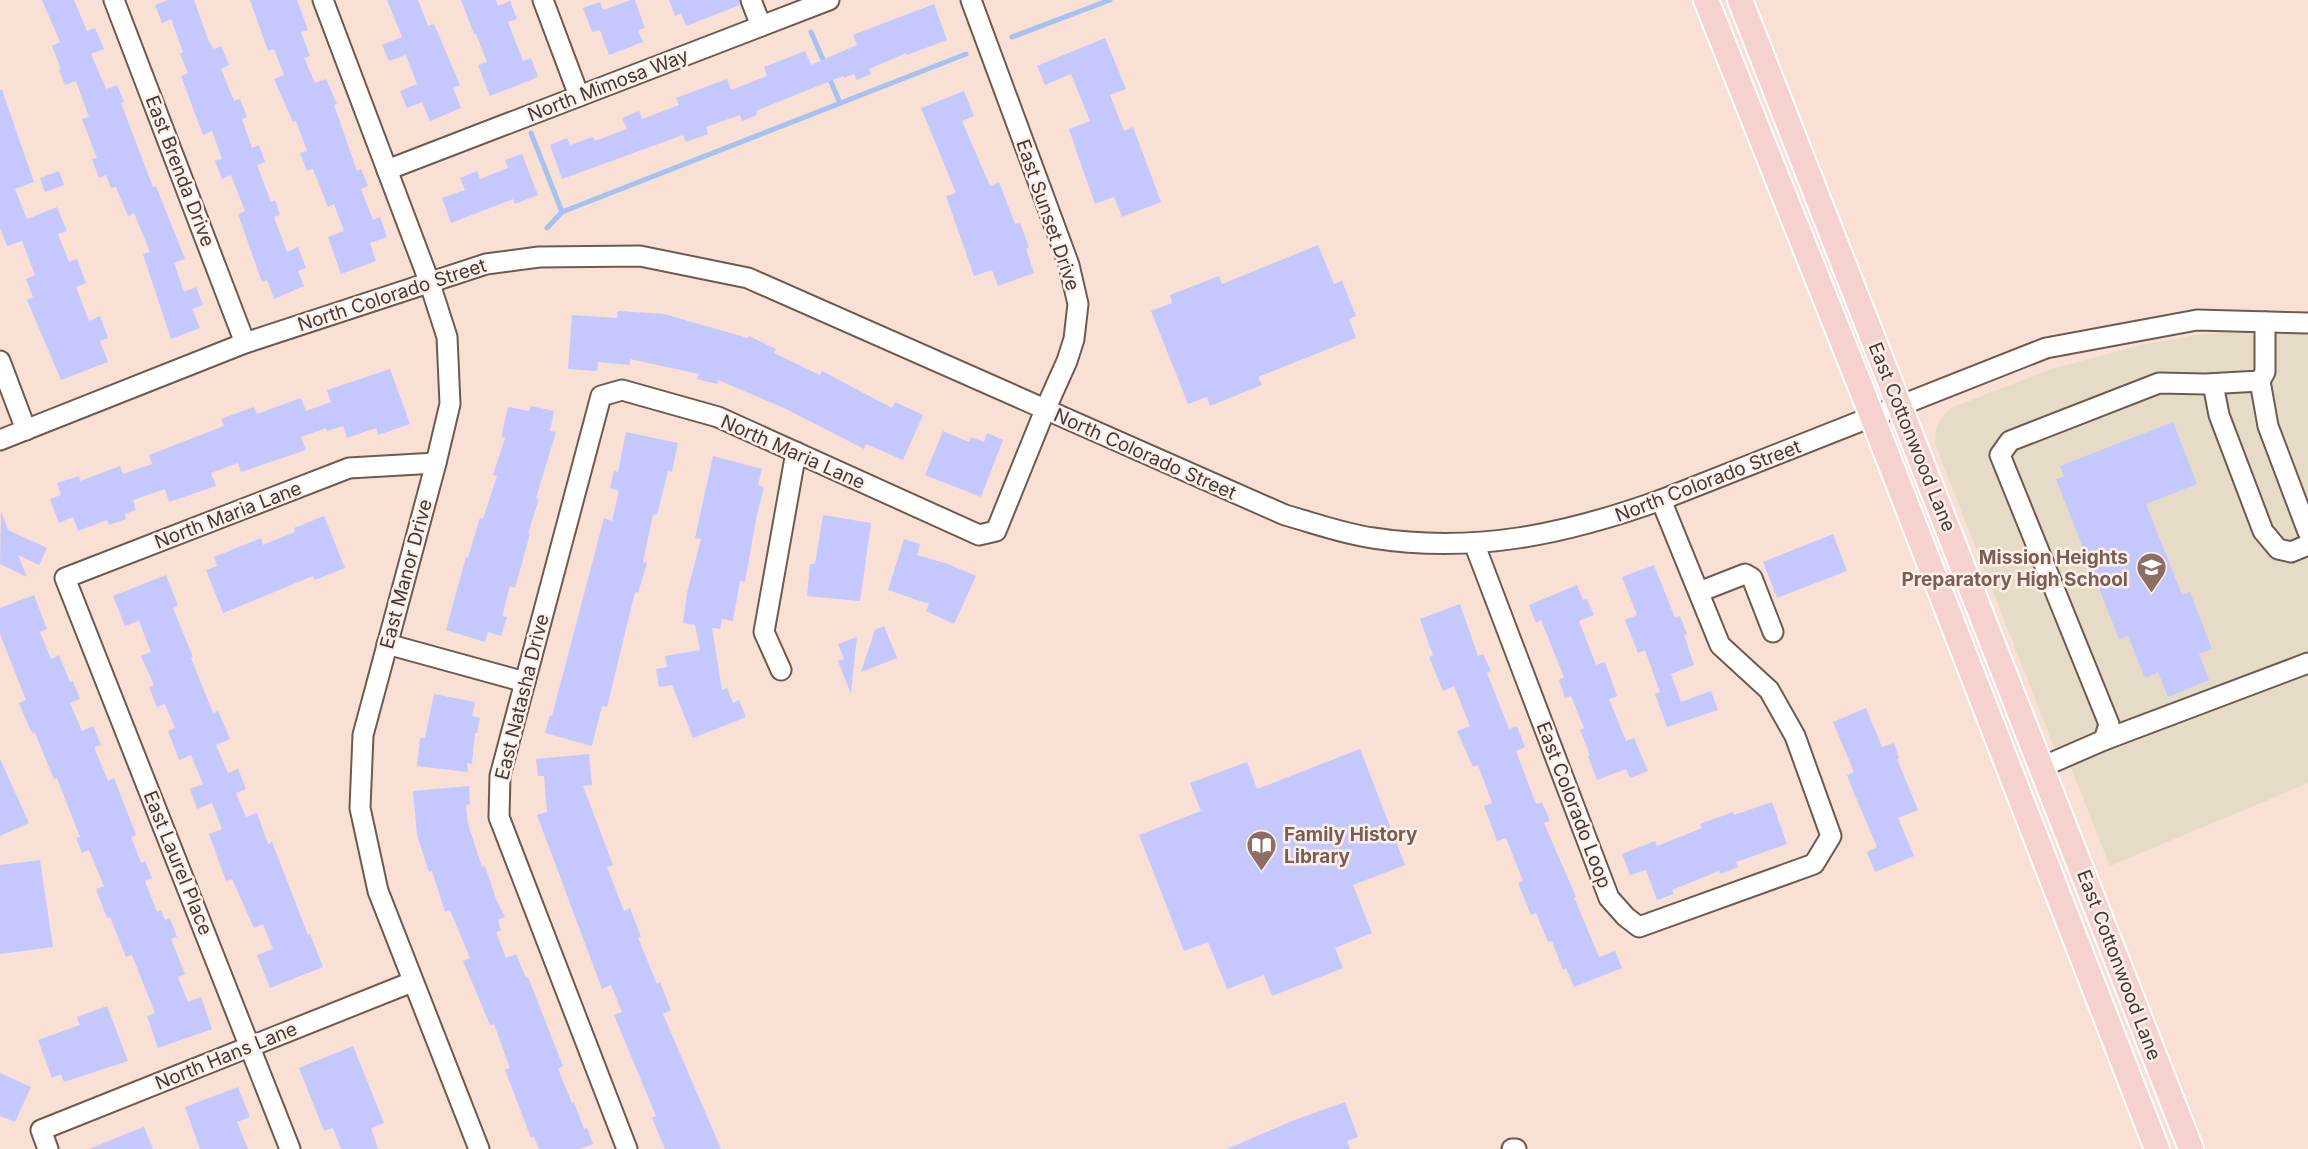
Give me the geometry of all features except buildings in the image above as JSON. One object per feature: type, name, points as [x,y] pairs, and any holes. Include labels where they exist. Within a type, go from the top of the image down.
[{"type":"main road","name":"East Cottonwood Lane","points":[[1706,0],[1872,416],[2157,1149]]},
{"type":"main road","name":"East Cottonwood Lane","points":[[1740,0],[2191,1149]]},
{"type":"street","name":"East Brenda Drive","points":[[114,0],[245,343]]},
{"type":"street","name":"East Manor Drive","points":[[323,0],[429,281],[447,337],[450,404],[363,735],[360,808],[377,891],[479,1149]]},
{"type":"street","points":[[543,0],[579,96]]},
{"type":"street","points":[[751,0],[761,26]]},
{"type":"street","name":"North Mimosa Way","points":[[387,170],[828,0]]},
{"type":"street","name":"East Sunset Drive","points":[[971,0],[1074,283],[1078,304],[1074,339],[1067,361],[996,531],[979,536]]},
{"type":"street","name":"North Colorado Street","points":[[0,440],[245,343],[486,264],[526,259],[640,256],[748,278],[1286,515],[1373,538],[1456,544],[1536,537],[1606,520],[2046,348],[2197,320],[2308,323]]},
{"type":"street","points":[[2265,322],[2265,372],[2260,381],[2268,426],[2308,532]]},
{"type":"street","points":[[0,361],[26,430]]},
{"type":"street","points":[[2104,740],[2109,724],[2000,455],[2010,441],[2159,383],[2260,381]]},
{"type":"street","points":[[2213,384],[2219,415],[2263,531],[2278,549],[2291,552],[2308,545]]},
{"type":"street","name":"North Maria Lane","points":[[601,396],[622,390],[718,417],[979,536]]},
{"type":"street","name":"East Natasha Drive","points":[[601,396],[500,776],[499,817],[627,1149]]},
{"type":"street","points":[[781,670],[764,632],[796,452]]},
{"type":"street","name":"North Maria Lane","points":[[65,578],[349,468],[436,463]]},
{"type":"street","name":"East Colorado Loop","points":[[1474,543],[1609,898],[1639,927],[1814,864],[1831,836],[1795,736],[1769,690],[1720,645],[1661,500]]},
{"type":"street","points":[[1699,592],[1745,574],[1752,578],[1773,632]]},
{"type":"street","name":"East Laurel Place","points":[[65,578],[290,1149]]},
{"type":"street","points":[[387,644],[525,682]]},
{"type":"street","points":[[2042,767],[2104,740],[2308,663]]},
{"type":"street","name":"North Hans Lane","points":[[48,1149],[41,1130],[412,982]]},
{"type":"shaded area","name":"Mission Heights Preparatory High School","points":[[2250,331],[2308,332],[2308,783],[2110,866],[2065,753],[2054,747],[1935,444],[1936,429],[1951,408],[2051,369],[2142,345],[2196,335]]},
{"type":"waterway","points":[[1012,37],[1110,0]]},
{"type":"waterway","points":[[811,32],[825,64]]},
{"type":"waterway","points":[[547,228],[562,212],[966,54]]},
{"type":"waterway","points":[[829,77],[840,103]]},
{"type":"waterway","points":[[531,133],[562,212]]},
{"type":"place","name":"Mission Heights Preparatory High School","points":[[2151,595]]},
{"type":"place","name":"Family History Library","points":[[1261,872]]}]
